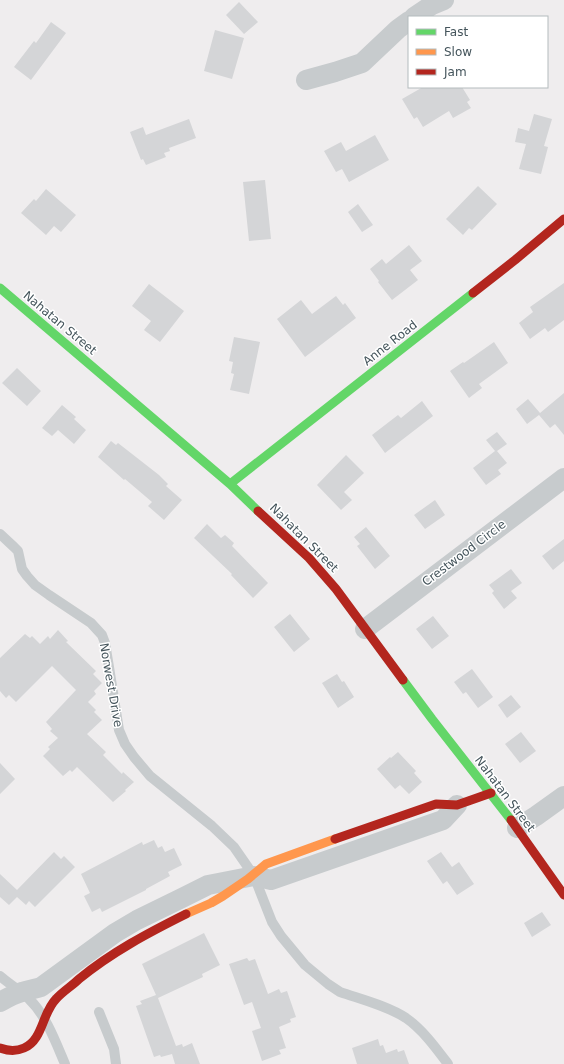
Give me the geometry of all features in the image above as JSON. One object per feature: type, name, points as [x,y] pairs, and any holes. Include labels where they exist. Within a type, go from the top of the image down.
[{"type":"main road","name":"Anne Road","points":[[230,484],[515,260],[564,219]]},
{"type":"main road","name":"Nahatan Street","points":[[0,288],[230,484],[310,558],[336,589],[432,720],[491,793],[564,895]]},
{"type":"main road","points":[[457,805],[491,793]]},
{"type":"main road","points":[[0,1048],[14,1052],[30,1046],[36,1039],[48,1009],[53,1001],[85,975],[105,960],[146,935],[192,911],[216,901],[254,876]]},
{"type":"street","points":[[416,16],[432,5],[444,0]]},
{"type":"street","points":[[306,80],[362,63],[398,29],[408,22]]},
{"type":"street","name":"Crestwood Circle","points":[[365,629],[564,478]]},
{"type":"street","points":[[517,828],[564,796]]},
{"type":"street","points":[[0,1002],[20,992],[41,987],[115,933],[160,908],[208,885],[254,876],[271,880],[442,820],[457,805]]},
{"type":"lane","name":"Norwest Drive","points":[[0,534],[18,551],[22,569],[27,576],[49,596],[90,623],[102,635],[105,643],[119,730],[125,744],[150,776],[227,839],[238,852],[254,876],[272,922],[281,936],[305,965],[340,992],[398,1013],[407,1019],[433,1044],[448,1064]]},
{"type":"lane","points":[[0,976],[35,1005],[44,1019],[65,1064]]},
{"type":"lane","points":[[98,1012],[114,1049],[116,1064]]},
{"type":"building","points":[[239,2],[258,22],[244,34],[226,15]]},
{"type":"building","points":[[51,22],[66,33],[31,80],[14,67],[34,41],[36,43]]},
{"type":"building","points":[[215,30],[244,38],[232,79],[204,71]]},
{"type":"building","points":[[421,88],[463,88],[470,100],[467,102],[471,108],[453,118],[449,111],[423,127],[417,117],[414,119],[402,99]]},
{"type":"building","points":[[534,114],[552,119],[544,146],[548,147],[541,174],[519,169],[526,144],[515,142],[518,128],[529,131]]},
{"type":"building","points":[[189,119],[196,138],[169,148],[170,151],[164,153],[166,157],[146,165],[143,159],[141,160],[130,132],[143,127],[146,135]]},
{"type":"building","points":[[375,135],[389,160],[349,182],[342,169],[336,172],[324,151],[341,142],[346,151]]},
{"type":"building","points":[[265,180],[271,239],[249,241],[243,182]]},
{"type":"building","points":[[478,186],[497,204],[472,230],[469,228],[463,235],[446,219]]},
{"type":"building","points":[[46,189],[76,215],[61,232],[54,226],[46,235],[21,213],[34,199],[36,201]]},
{"type":"building","points":[[358,204],[373,225],[362,232],[348,212]]},
{"type":"building","points":[[409,245],[422,261],[410,270],[418,280],[392,300],[370,269],[382,259],[386,264]]},
{"type":"building","points":[[564,283],[564,320],[548,332],[545,328],[530,339],[519,323],[533,312],[530,307]]},
{"type":"building","points":[[149,284],[184,311],[160,342],[144,330],[151,321],[132,306]]},
{"type":"building","points":[[336,296],[343,305],[345,303],[356,318],[305,357],[277,319],[301,300],[312,314]]},
{"type":"building","points":[[234,337],[260,342],[249,394],[230,390],[234,374],[231,373],[233,362],[229,361]]},
{"type":"building","points":[[494,342],[508,363],[479,384],[482,388],[469,398],[450,371]]},
{"type":"building","points":[[17,368],[41,391],[27,406],[2,383]]},
{"type":"building","points":[[564,393],[564,435],[555,424],[550,428],[539,415],[527,424],[516,409],[528,399],[540,413]]},
{"type":"building","points":[[422,401],[433,416],[385,453],[372,435],[398,415],[401,418]]},
{"type":"building","points":[[62,405],[76,417],[74,419],[86,430],[74,444],[58,430],[52,436],[42,428]]},
{"type":"building","points":[[497,432],[507,444],[497,451],[507,463],[498,470],[501,474],[486,485],[473,468],[495,451],[486,440]]},
{"type":"building","points":[[111,441],[116,445],[118,443],[159,475],[168,484],[166,486],[182,500],[164,520],[148,506],[152,502],[98,457]]},
{"type":"building","points":[[346,455],[364,473],[344,492],[352,500],[341,510],[317,485]]},
{"type":"building","points":[[435,500],[445,515],[425,529],[414,515]]},
{"type":"building","points":[[207,524],[221,538],[225,535],[234,543],[232,546],[268,583],[253,598],[231,575],[232,574],[194,538]]},
{"type":"building","points":[[366,527],[390,556],[375,569],[357,546],[360,544],[354,537]]},
{"type":"building","points":[[564,539],[564,561],[553,570],[542,556]]},
{"type":"building","points":[[511,569],[522,583],[511,591],[517,598],[504,609],[492,593],[494,591],[489,585]]},
{"type":"building","points":[[290,614],[310,639],[294,652],[274,627]]},
{"type":"building","points":[[433,616],[449,636],[432,649],[416,629]]},
{"type":"building","points":[[58,630],[68,641],[66,642],[96,671],[93,674],[102,683],[94,691],[96,694],[88,702],[96,710],[94,712],[102,720],[87,734],[106,752],[103,755],[122,774],[123,772],[134,782],[113,802],[77,767],[72,772],[70,770],[63,776],[43,756],[50,749],[48,747],[58,738],[50,731],[52,729],[46,722],[76,690],[52,666],[16,702],[9,695],[6,698],[0,691],[0,658],[25,634],[30,638],[32,636],[40,644],[48,636],[50,639]]},
{"type":"building","points":[[472,669],[493,697],[478,708],[466,692],[463,694],[454,682]]},
{"type":"building","points":[[337,674],[342,682],[344,681],[354,697],[338,708],[322,683]]},
{"type":"building","points":[[511,695],[521,707],[507,718],[498,705]]},
{"type":"building","points":[[521,732],[536,751],[520,763],[505,744]]},
{"type":"building","points":[[398,752],[416,771],[414,773],[422,782],[409,794],[400,785],[395,789],[377,769]]},
{"type":"building","points":[[0,763],[15,779],[0,794]]},
{"type":"building","points":[[154,840],[158,848],[162,846],[165,852],[174,848],[182,865],[168,872],[170,876],[146,890],[102,912],[100,908],[92,912],[84,896],[90,893],[81,874],[142,842],[143,845]]},
{"type":"building","points":[[54,852],[61,859],[64,856],[75,867],[35,907],[29,901],[26,905],[17,897],[9,905],[0,897],[0,874],[17,890]]},
{"type":"building","points":[[441,852],[452,867],[459,862],[474,884],[457,895],[447,881],[443,884],[427,861]]},
{"type":"building","points":[[542,912],[551,925],[532,937],[524,923]]},
{"type":"building","points":[[204,933],[220,965],[202,974],[203,977],[158,998],[176,1046],[182,1044],[183,1047],[192,1043],[200,1064],[175,1064],[172,1054],[154,1057],[136,1006],[142,1004],[140,1001],[156,995],[142,964]]},
{"type":"building","points":[[247,958],[249,961],[255,959],[268,994],[279,989],[281,993],[287,991],[296,1017],[290,1019],[291,1022],[279,1027],[286,1048],[279,1050],[281,1054],[262,1061],[252,1031],[261,1028],[252,1002],[244,1005],[229,964]]},
{"type":"building","points":[[378,1039],[380,1046],[383,1045],[386,1053],[397,1049],[398,1052],[404,1050],[409,1064],[357,1064],[352,1048]]},
{"type":"traffic: fast","points":[[0,288],[230,484],[258,511]]},
{"type":"traffic: fast","points":[[230,484],[473,293]]},
{"type":"traffic: fast","points":[[403,680],[511,820]]},
{"type":"traffic: slow","points":[[186,914],[223,896],[248,879],[266,864],[335,839]]},
{"type":"traffic: jam","points":[[473,293],[564,219]]},
{"type":"traffic: jam","points":[[258,511],[309,558],[336,589],[403,680]]},
{"type":"traffic: jam","points":[[335,839],[436,804],[457,805],[491,793]]},
{"type":"traffic: jam","points":[[511,820],[564,895]]},
{"type":"traffic: jam","points":[[0,1048],[15,1051],[30,1044],[39,1033],[51,1005],[59,996],[104,960],[144,936],[186,914]]}]
